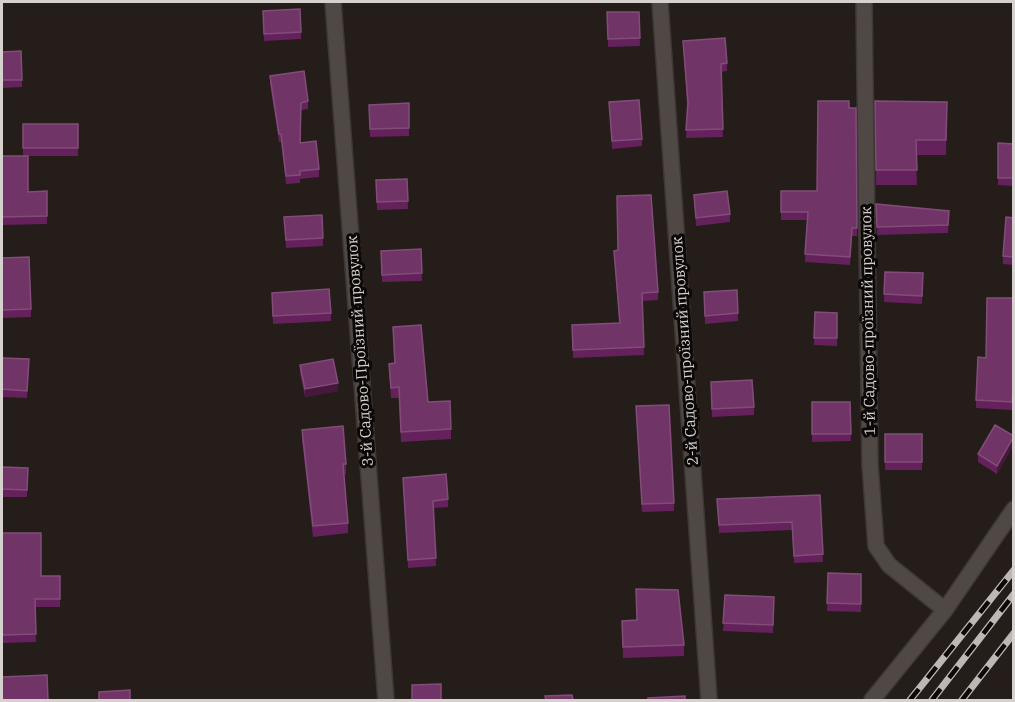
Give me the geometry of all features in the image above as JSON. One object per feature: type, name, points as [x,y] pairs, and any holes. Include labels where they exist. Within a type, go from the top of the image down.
[{"type":"street","name":"3-й Садово-Проїзний провулок","points":[[333,2],[386,700]]},
{"type":"street","name":"2-й Садово-проїзний провулок","points":[[660,2],[709,700]]},
{"type":"street","name":"1-й Садово-проїзний провулок","points":[[864,2],[870,465],[876,546],[889,565],[945,610]]},
{"type":"street","points":[[872,700],[945,610],[1014,509]]},
{"type":"building","points":[[300,9],[301,32],[264,34],[263,11]]},
{"type":"building","points":[[607,12],[639,12],[640,38],[608,39]]},
{"type":"building","points":[[725,38],[727,63],[721,64],[723,129],[686,130],[688,102],[683,41]]},
{"type":"building","points":[[21,51],[22,80],[2,80],[2,52]]},
{"type":"building","points":[[304,71],[308,101],[301,103],[300,143],[316,141],[319,169],[300,171],[300,175],[286,176],[270,76]]},
{"type":"building","points":[[639,100],[642,139],[612,141],[609,102]]},
{"type":"building","points":[[818,101],[849,101],[849,108],[856,108],[857,228],[852,228],[850,257],[805,254],[808,212],[781,212],[781,191],[817,191]]},
{"type":"building","points":[[875,101],[947,102],[946,140],[916,140],[917,170],[876,170]]},
{"type":"building","points":[[409,103],[409,128],[370,129],[369,105]]},
{"type":"building","points":[[23,124],[78,124],[78,148],[23,148]]},
{"type":"building","points":[[998,143],[1014,144],[1014,178],[998,178]]},
{"type":"building","points":[[2,156],[28,156],[28,192],[47,191],[47,216],[2,217]]},
{"type":"building","points":[[407,179],[408,201],[377,202],[376,180]]},
{"type":"building","points":[[727,191],[730,214],[696,218],[694,195]]},
{"type":"building","points":[[651,195],[658,292],[642,293],[644,347],[573,350],[572,325],[620,323],[614,251],[618,250],[617,196]]},
{"type":"building","points":[[876,204],[949,211],[948,225],[877,227]]},
{"type":"building","points":[[322,215],[323,238],[286,240],[284,217]]},
{"type":"building","points":[[1006,217],[1014,218],[1014,257],[1003,256]]},
{"type":"building","points":[[421,249],[422,273],[382,275],[381,251]]},
{"type":"building","points":[[29,257],[31,309],[2,310],[2,258]]},
{"type":"building","points":[[885,272],[923,273],[922,296],[884,294]]},
{"type":"building","points":[[329,289],[331,313],[273,316],[272,293]]},
{"type":"building","points":[[737,290],[738,313],[705,316],[704,292]]},
{"type":"building","points":[[987,298],[1014,298],[1012,402],[976,400],[978,357],[986,358]]},
{"type":"building","points":[[815,312],[837,313],[837,338],[814,338]]},
{"type":"building","points":[[421,325],[428,402],[450,401],[451,429],[401,432],[399,387],[391,388],[389,364],[395,363],[393,327]]},
{"type":"building","points":[[2,358],[29,359],[27,391],[2,389]]},
{"type":"building","points":[[333,359],[338,383],[305,389],[300,365]]},
{"type":"building","points":[[752,380],[754,407],[712,409],[711,382]]},
{"type":"building","points":[[812,402],[850,402],[851,434],[812,434]]},
{"type":"building","points":[[669,405],[674,503],[642,504],[636,406]]},
{"type":"building","points":[[995,425],[1014,436],[997,466],[978,454]]},
{"type":"building","points":[[343,426],[346,464],[343,464],[348,523],[313,526],[302,430]]},
{"type":"building","points":[[885,434],[922,434],[922,462],[885,462]]},
{"type":"building","points":[[2,467],[28,468],[27,490],[2,489]]},
{"type":"building","points":[[446,474],[448,499],[433,501],[436,558],[408,560],[403,478]]},
{"type":"building","points":[[820,495],[823,554],[794,556],[792,522],[719,525],[717,499]]},
{"type":"building","points":[[2,533],[41,533],[41,576],[60,576],[60,599],[35,599],[36,634],[2,635]]},
{"type":"building","points":[[828,573],[861,574],[861,604],[827,603]]},
{"type":"building","points":[[636,589],[678,590],[684,645],[623,647],[622,621],[637,620]]},
{"type":"building","points":[[725,595],[774,597],[773,625],[723,623]]},
{"type":"building","points":[[47,675],[48,700],[2,700],[2,677]]},
{"type":"building","points":[[441,684],[441,700],[412,700],[412,685]]},
{"type":"building","points":[[130,690],[130,700],[99,700],[99,692]]},
{"type":"building","points":[[572,695],[573,700],[546,700],[545,696]]},
{"type":"building","points":[[685,696],[685,700],[648,700],[648,698]]},
{"type":"railway","points":[[910,700],[1014,570]]},
{"type":"railway","points":[[932,700],[1014,594]]},
{"type":"railway","points":[[962,700],[1014,633]]}]
